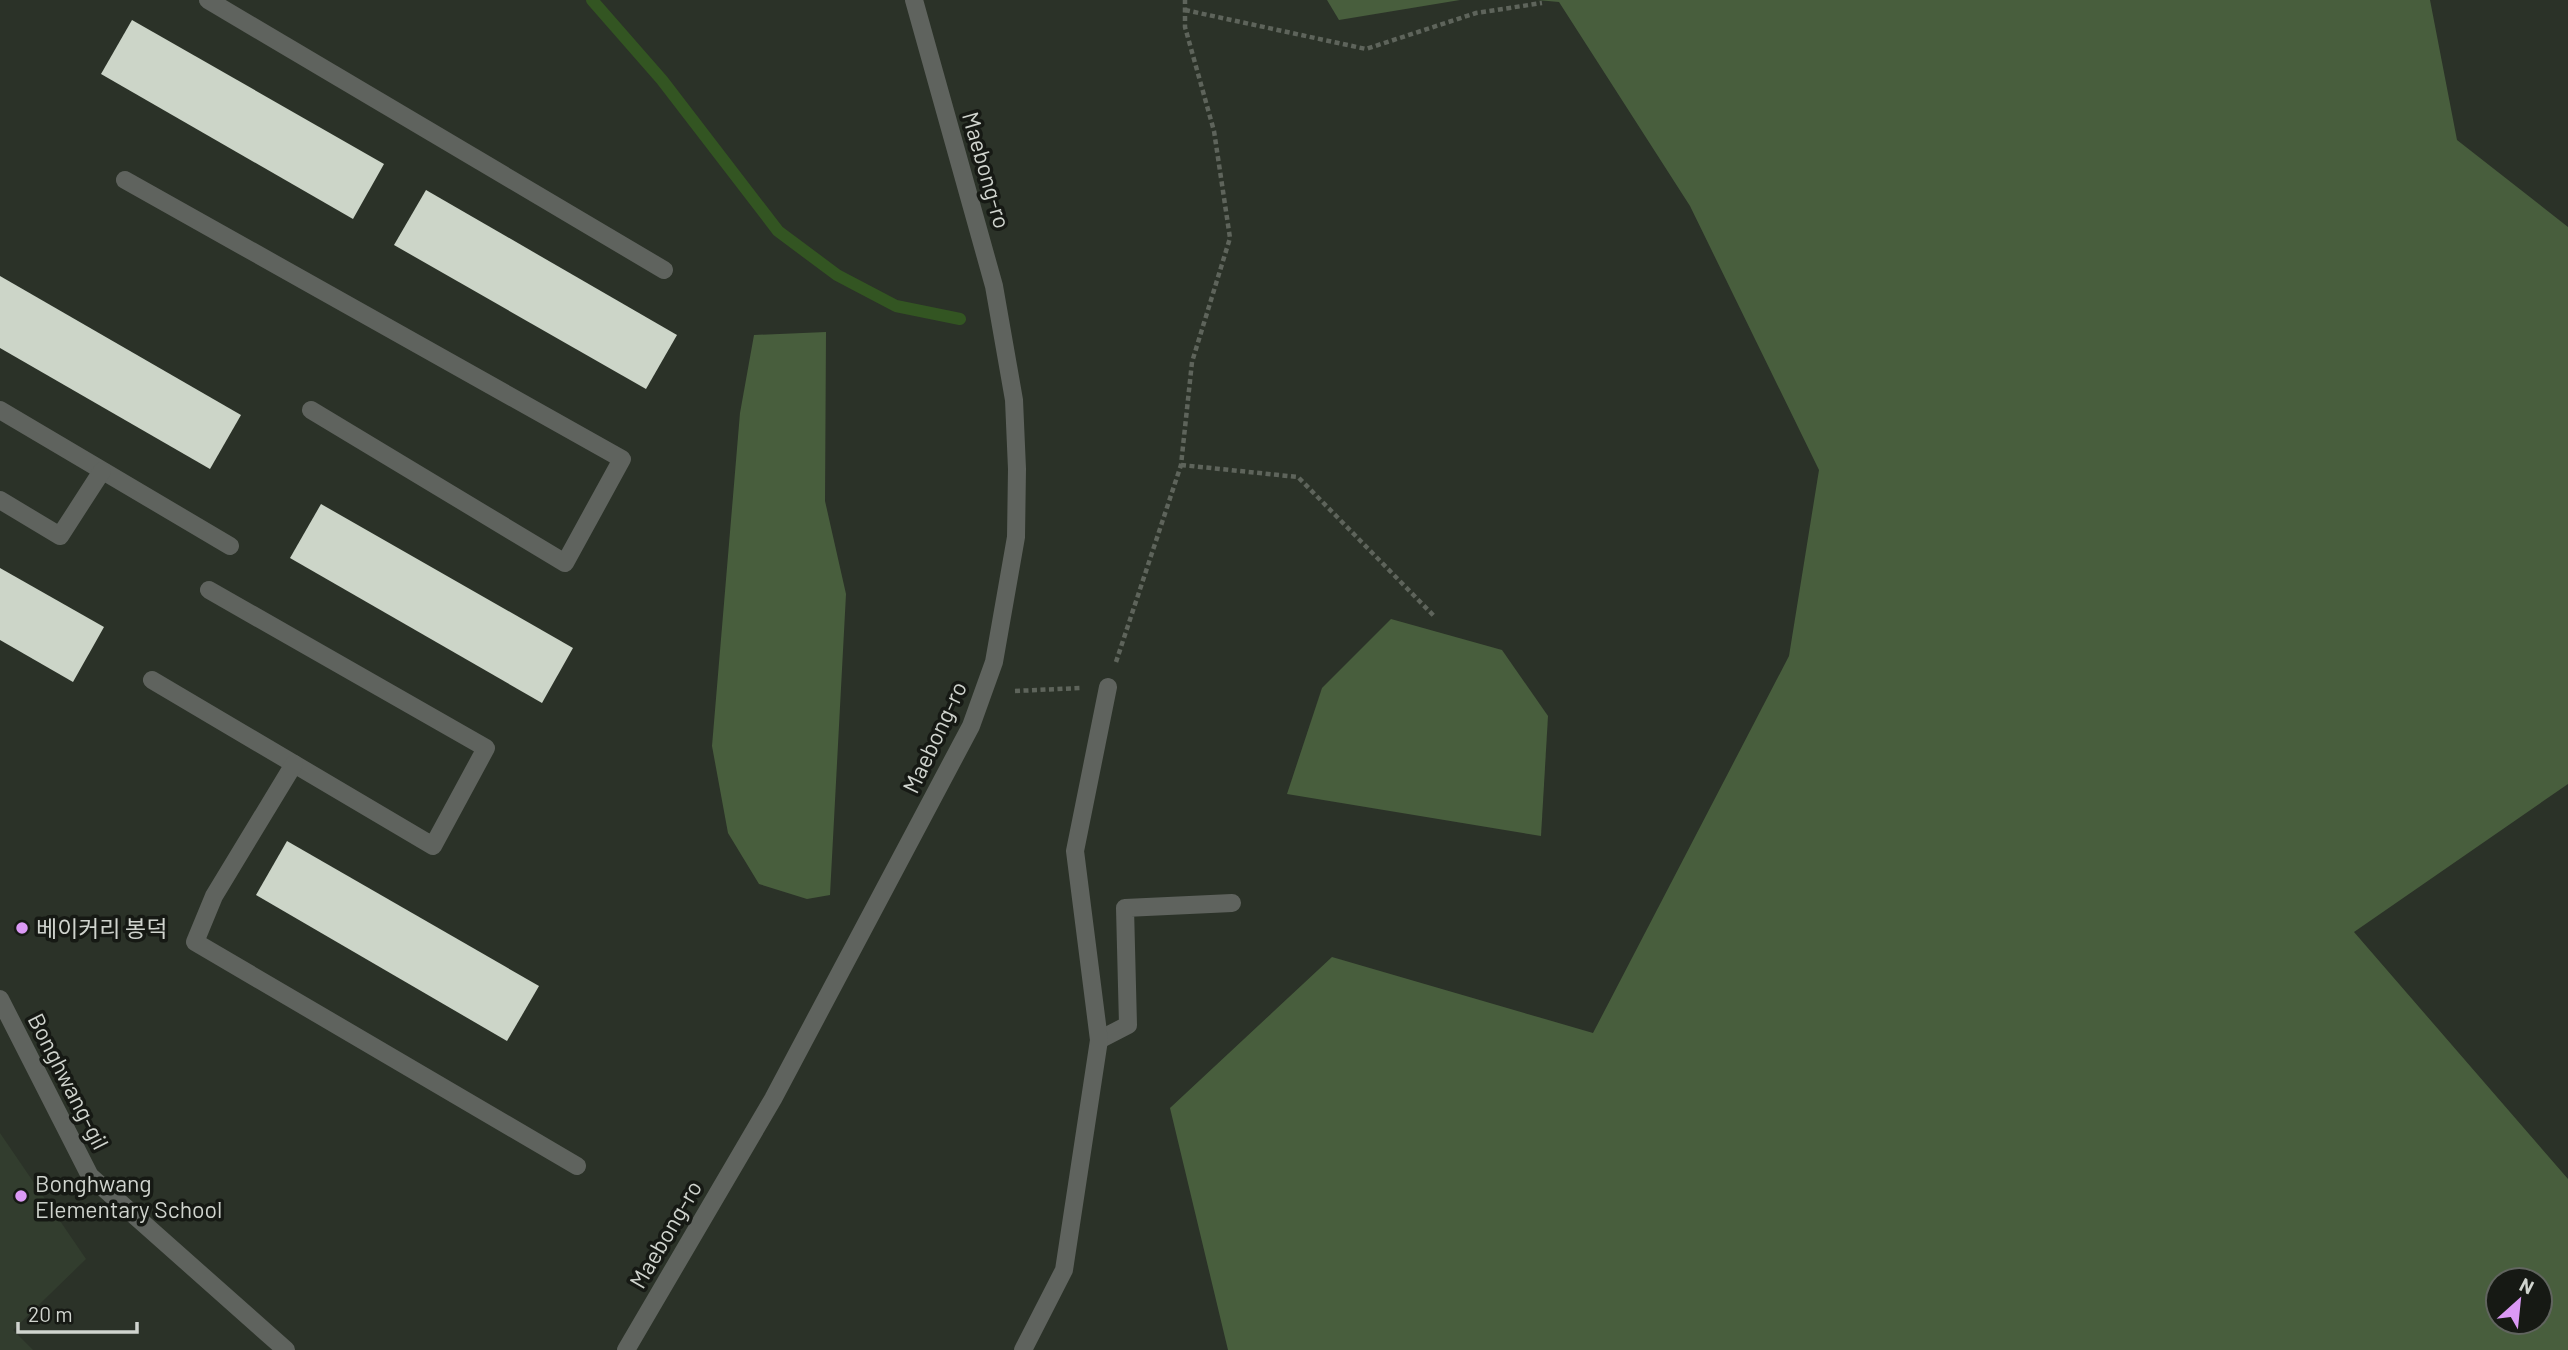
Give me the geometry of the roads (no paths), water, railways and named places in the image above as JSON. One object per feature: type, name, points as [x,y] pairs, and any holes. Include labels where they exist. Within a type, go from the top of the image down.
[{"type":"street","points":[[208,0],[664,270]]},
{"type":"street","name":"Maebong-ro","points":[[626,1350],[773,1099],[971,726],[996,651],[1016,537],[1014,400],[994,286],[914,0]]},
{"type":"street","points":[[125,180],[622,459],[565,563],[311,410]]},
{"type":"street","points":[[0,410],[230,546]]},
{"type":"street","points":[[0,500],[60,536],[102,471]]},
{"type":"street","points":[[152,680],[433,846],[486,748],[209,590]]},
{"type":"street","points":[[1023,1350],[1064,1270],[1099,1040],[1075,851],[1108,687]]},
{"type":"street","points":[[294,764],[214,896],[195,942],[577,1166]]},
{"type":"street","points":[[1099,1040],[1128,1025],[1125,908],[1232,902]]},
{"type":"street","name":"Bonghwang-gil","points":[[0,999],[90,1176],[286,1350]]},
{"type":"waterway","points":[[592,0],[662,80],[778,231],[837,275],[896,306],[960,319]]},
{"type":"place","name":"베이커리 봉덕","points":[[22,928]]},
{"type":"place","name":"Bonghwang Elementary School","points":[[21,1196]]}]
